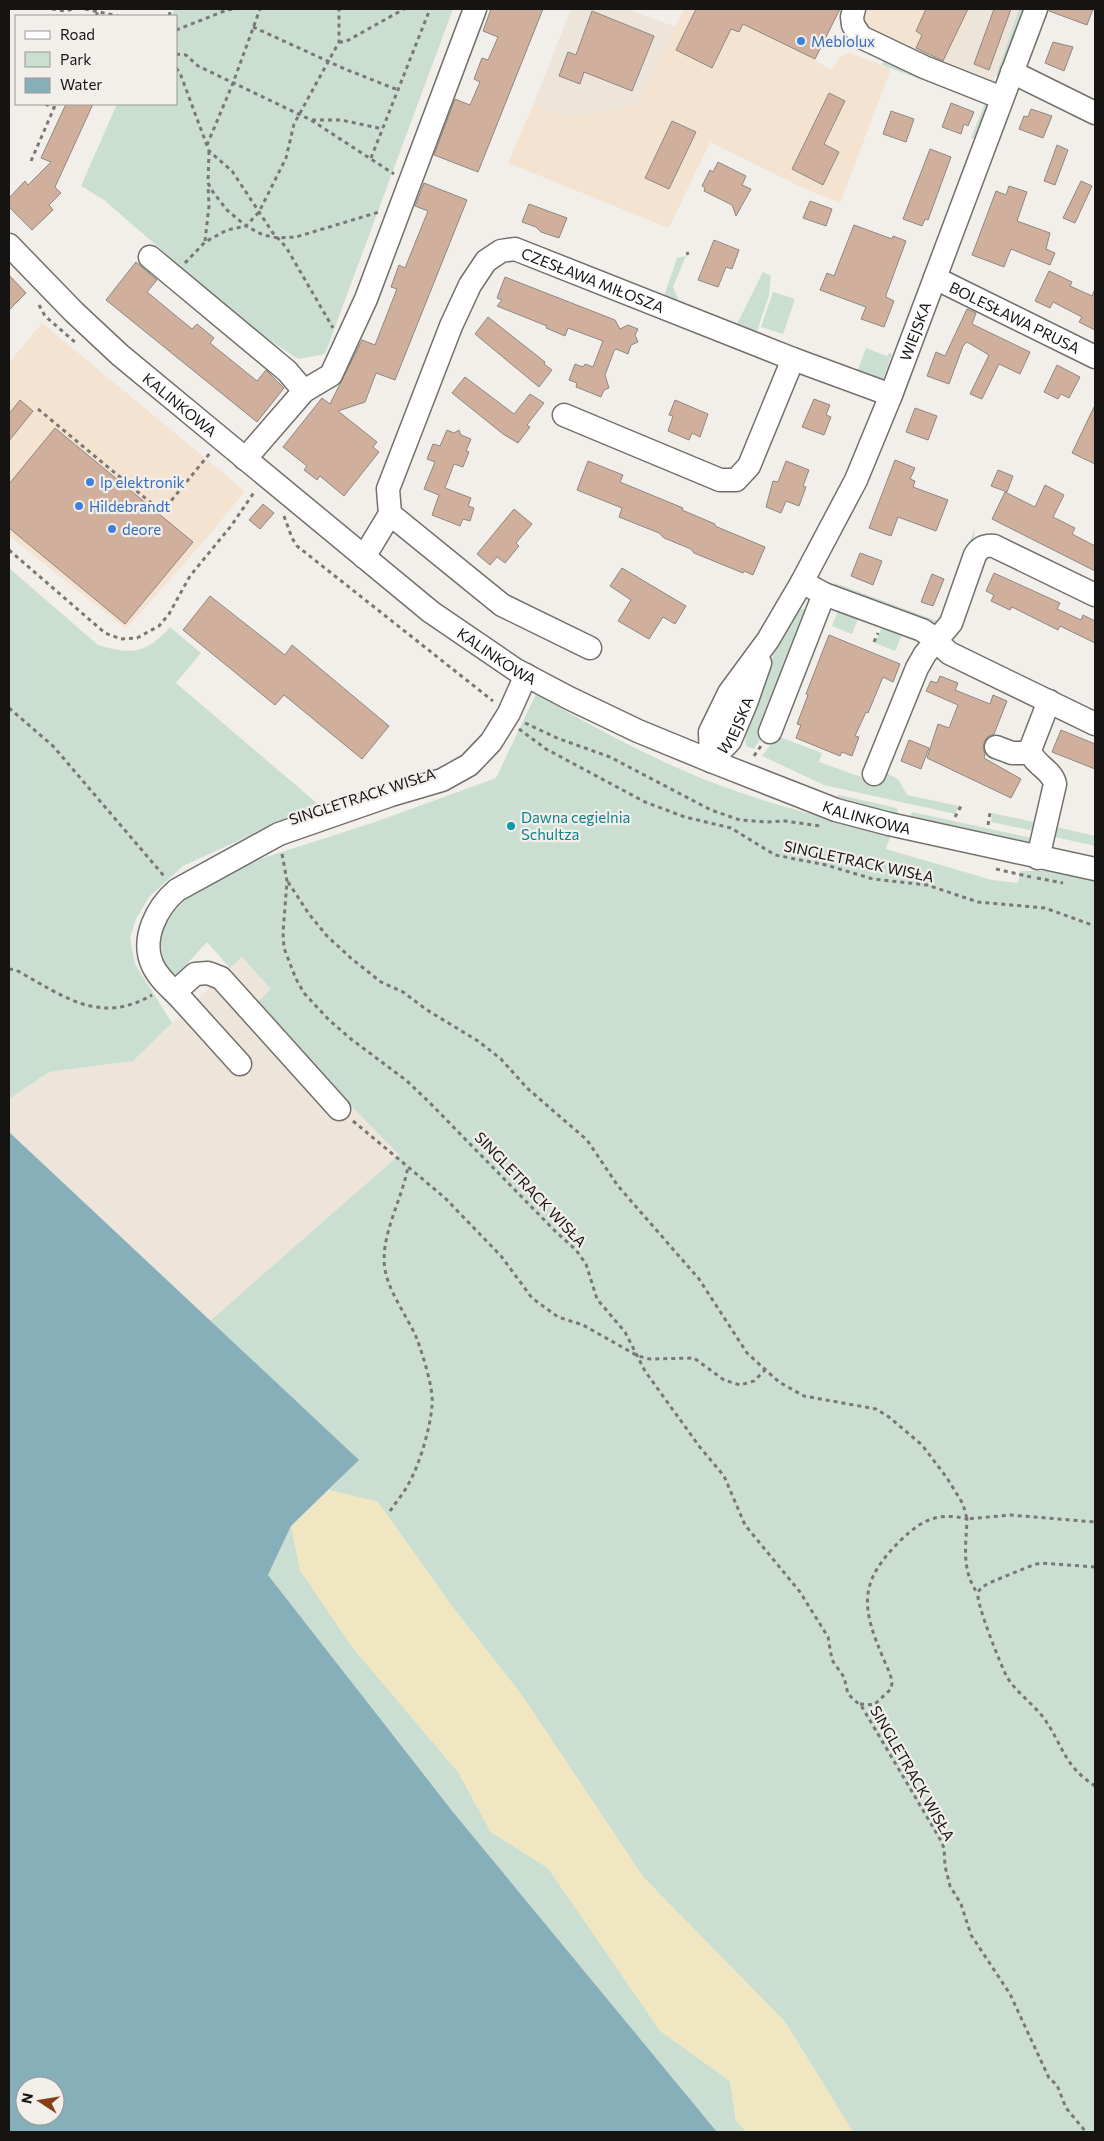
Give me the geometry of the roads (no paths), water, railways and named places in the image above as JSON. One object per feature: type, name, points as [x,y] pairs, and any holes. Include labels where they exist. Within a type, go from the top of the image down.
[{"type":"street","points":[[245,459],[304,391],[331,374],[366,299],[476,9]]},
{"type":"street","points":[[854,9],[853,25],[861,37],[924,67],[1002,98]]},
{"type":"street","name":"WIEJSKA","points":[[711,761],[730,741],[746,703],[768,640],[802,582],[856,480],[891,395],[1036,9]]},
{"type":"street","points":[[1012,72],[1095,113]]},
{"type":"street","name":"KALINKOWA","points":[[9,245],[74,312],[120,355],[245,459],[439,618],[477,645],[526,675],[638,731],[836,810],[1038,858],[1095,869]]},
{"type":"street","name":"CZESŁAWA MIŁOSZA","points":[[390,514],[388,489],[451,326],[470,284],[486,261],[501,251],[515,249],[524,252],[793,359],[891,395]]},
{"type":"street","points":[[150,257],[287,371],[304,391]]},
{"type":"street","name":"BOLESŁAWA PRUSA","points":[[934,278],[1095,357]]},
{"type":"street","points":[[564,415],[720,480],[736,480],[749,466],[793,359]]},
{"type":"street","points":[[364,557],[390,514],[502,605],[590,648]]},
{"type":"street","points":[[874,774],[917,668],[925,654],[951,623],[976,556],[984,546],[994,546],[1095,595]]},
{"type":"street","points":[[802,582],[824,594],[922,630],[950,653],[1095,724]]},
{"type":"street","points":[[770,732],[824,594]]},
{"type":"street","points":[[240,1064],[171,989],[153,965],[150,952],[150,933],[154,920],[165,900],[177,890],[279,834],[391,794],[442,780],[469,765],[491,742],[526,675]]},
{"type":"street","points":[[1030,753],[1049,701]]},
{"type":"street","points":[[996,747],[1012,753],[1030,753],[1053,777],[1055,784],[1038,858]]},
{"type":"street","points":[[171,989],[195,974],[208,973],[221,978],[339,1109]]},
{"type":"water","points":[[9,1132],[359,1460],[291,1526],[268,1575],[453,1812],[717,2132],[9,2132]]},
{"type":"place","name":"Meblolux","points":[[801,41]]},
{"type":"place","name":"lp elektronik","points":[[90,482]]},
{"type":"place","name":"Hildebrandt","points":[[79,506]]},
{"type":"place","name":"deore","points":[[112,529]]},
{"type":"place","name":"Dawna cegielnia Schultza","points":[[511,826]]}]
